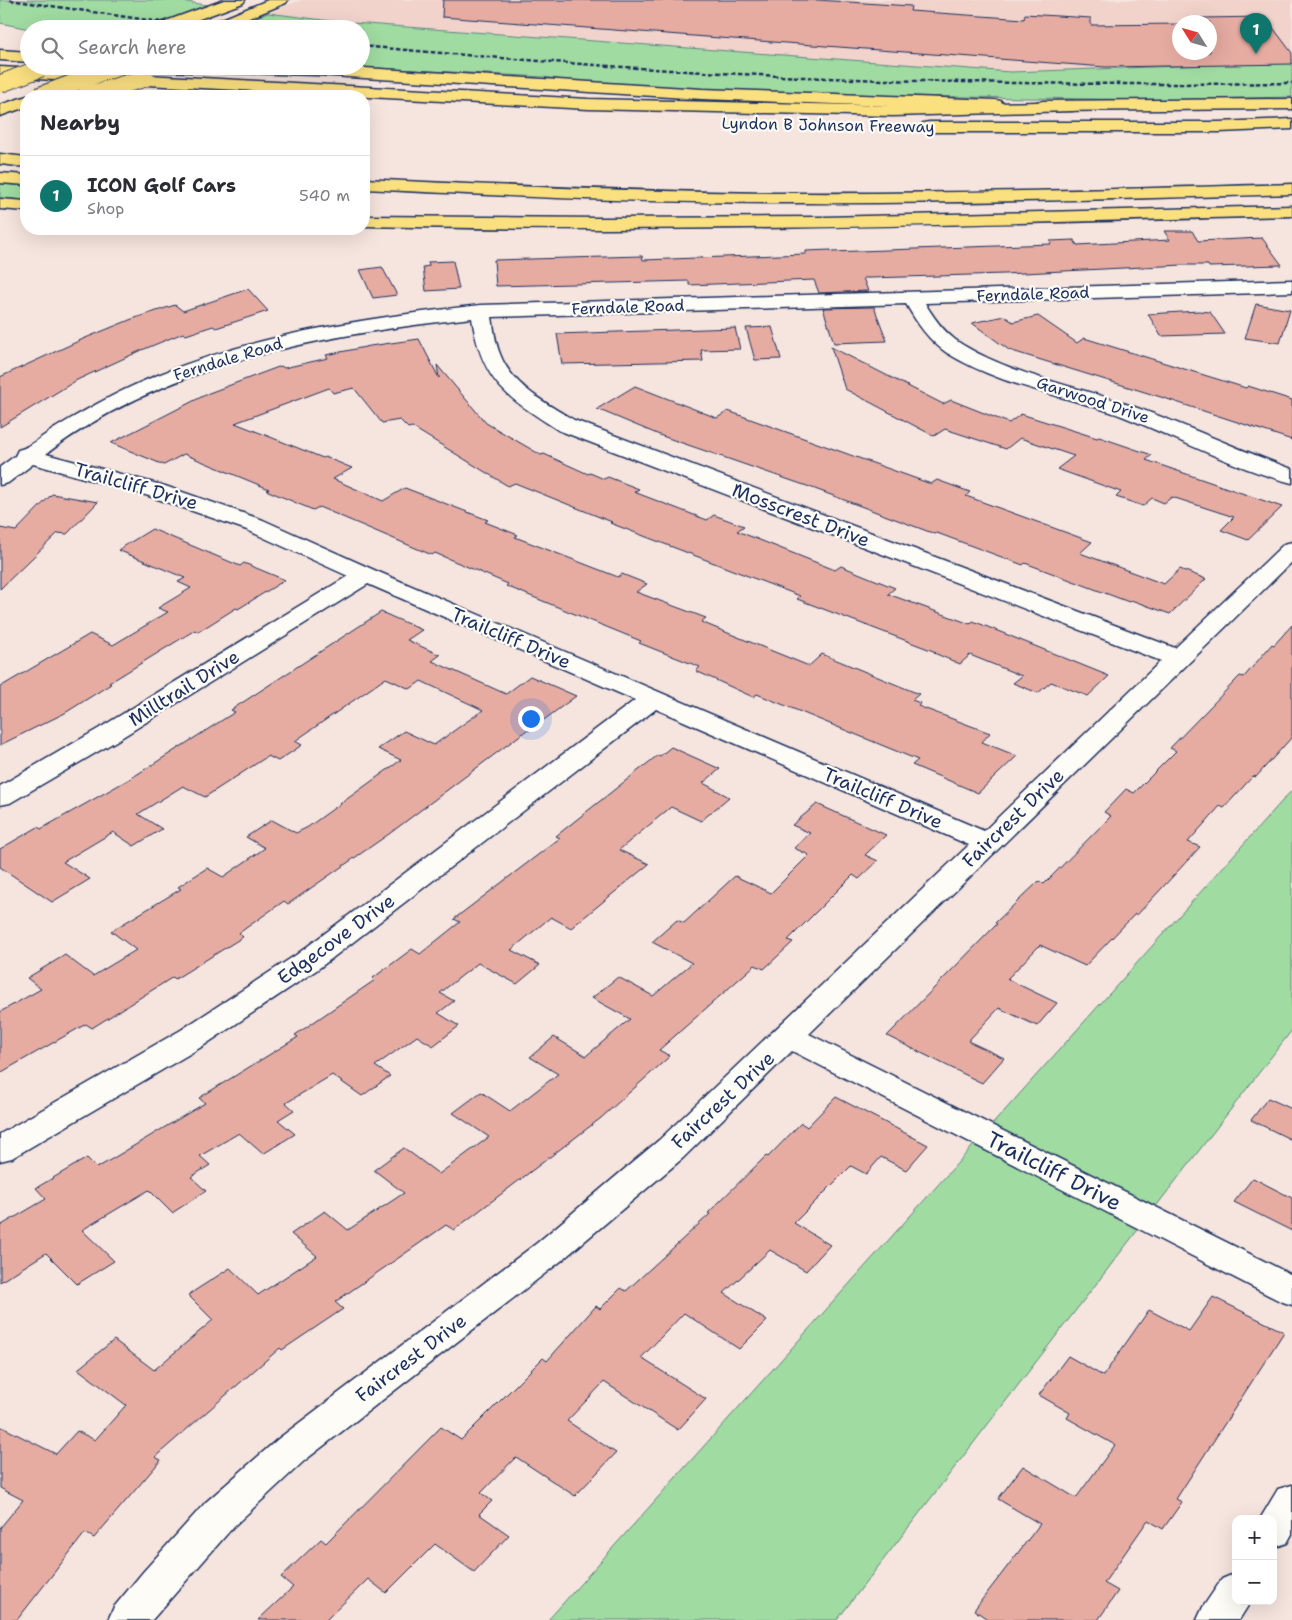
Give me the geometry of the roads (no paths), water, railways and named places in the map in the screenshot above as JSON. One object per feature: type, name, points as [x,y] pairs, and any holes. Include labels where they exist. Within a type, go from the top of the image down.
[{"type":"main road","points":[[182,20],[238,0]]},
{"type":"main road","points":[[232,20],[281,0]]},
{"type":"main road","points":[[0,55],[20,56]]},
{"type":"main road","points":[[0,72],[20,73]]},
{"type":"main road","points":[[370,73],[771,97],[984,105],[1072,106]]},
{"type":"main road","points":[[0,84],[23,75]]},
{"type":"main road","points":[[55,75],[331,90]]},
{"type":"main road","points":[[55,90],[94,75]]},
{"type":"main road","points":[[102,90],[140,75]]},
{"type":"main road","points":[[0,84],[106,90]]},
{"type":"main road","points":[[370,92],[588,104],[893,111],[1072,106],[1292,104]]},
{"type":"main road","points":[[0,112],[20,104]]},
{"type":"main road","name":"Lyndon B Johnson Freeway","points":[[370,106],[559,117],[909,127],[1219,127],[1292,124]]},
{"type":"main road","points":[[0,159],[20,161]]},
{"type":"main road","points":[[0,178],[20,180]]},
{"type":"main road","points":[[370,184],[576,194],[783,198],[1036,197],[1292,189]]},
{"type":"main road","points":[[0,204],[20,206]]},
{"type":"main road","points":[[384,204],[518,214],[603,224]]},
{"type":"main road","points":[[370,220],[603,224],[834,223],[1292,211]]},
{"type":"street","name":"Ferndale Road","points":[[0,478],[26,455],[82,419],[140,389],[212,361],[271,344],[419,317],[481,311],[1292,286]]},
{"type":"street","name":"Garwood Drive","points":[[913,299],[928,326],[954,347],[986,364],[1158,422],[1214,447],[1292,476]]},
{"type":"street","name":"Mosscrest Drive","points":[[481,311],[491,359],[509,386],[530,403],[566,425],[1177,658]]},
{"type":"street","name":"Trailcliff Drive","points":[[26,455],[157,491],[255,525],[366,575],[988,843]]},
{"type":"street","name":"Faircrest Drive","points":[[128,1620],[157,1584],[220,1514],[291,1450],[549,1252],[671,1149],[790,1036],[1177,658],[1292,549]]},
{"type":"street","name":"Milltrail Drive","points":[[0,798],[107,735],[366,575]]},
{"type":"street","name":"Edgecove Drive","points":[[0,1149],[192,1038],[299,968],[652,699]]},
{"type":"street","name":"Trailcliff Drive","points":[[790,1036],[1292,1291]]},
{"type":"street","points":[[1277,1525],[1292,1501]]},
{"type":"street","points":[[1218,1620],[1232,1597]]},
{"type":"railway","points":[[10,0],[147,20]]},
{"type":"railway","points":[[370,47],[595,65],[828,78],[1060,84],[1292,83]]},
{"type":"place","name":"ICON Golf Cars","points":[[1256,54]]}]
